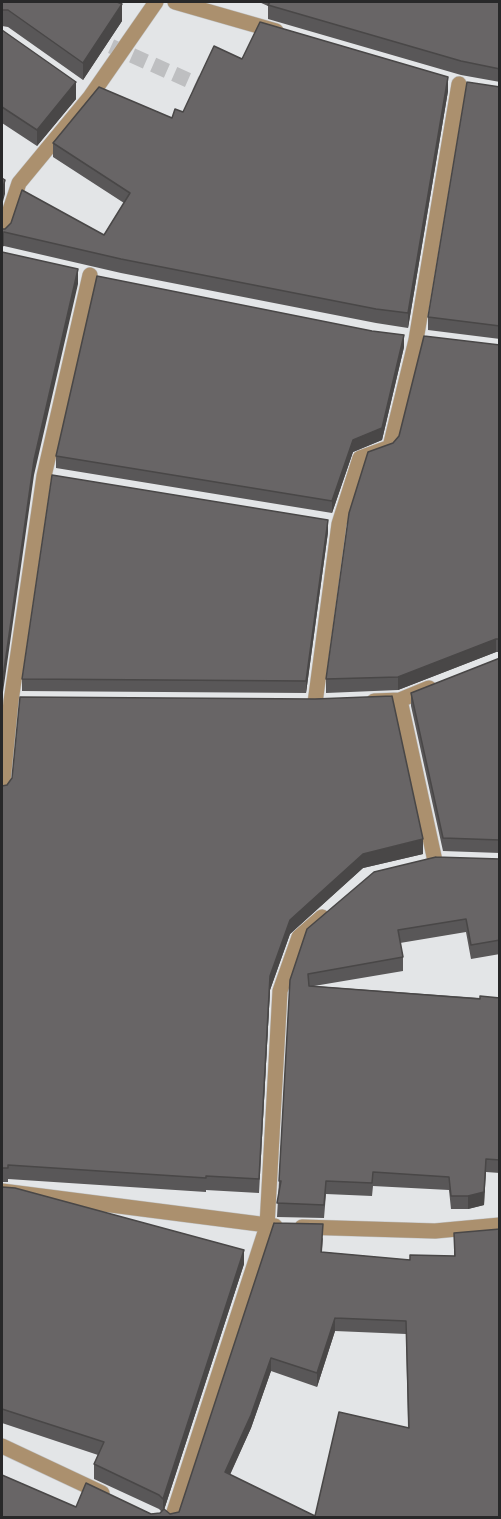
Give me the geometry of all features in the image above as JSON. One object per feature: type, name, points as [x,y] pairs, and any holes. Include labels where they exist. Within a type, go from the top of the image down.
[{"type":"street","points":[[2,234],[19,183],[156,2]]},
{"type":"street","points":[[175,2],[288,34]]},
{"type":"street","points":[[314,703],[333,523],[360,458],[390,447],[417,340],[458,84]]},
{"type":"street","points":[[2,791],[84,273],[109,280]]},
{"type":"street","points":[[357,702],[400,700],[444,682]]},
{"type":"street","points":[[400,700],[435,862]]},
{"type":"street","points":[[172,1518],[267,1226],[280,991],[299,937],[334,906]]},
{"type":"street","points":[[2,1191],[267,1226],[435,1231],[500,1225]]},
{"type":"street","points":[[2,1446],[114,1498]]},
{"type":"building","points":[[2,2],[117,2],[122,4],[83,63],[8,10],[2,10]]},
{"type":"building","points":[[270,2],[500,2],[500,69],[461,61],[268,5]]},
{"type":"building","points":[[260,22],[448,77],[408,313],[376,309],[121,259],[2,233],[2,229],[11,223],[22,190],[104,235],[130,193],[53,143],[99,87],[172,118],[175,109],[183,112],[214,46],[242,59]]},
{"type":"building","points":[[2,30],[76,82],[37,130],[2,107]]},
{"type":"building","points":[[467,82],[500,87],[500,326],[428,317]]},
{"type":"building","points":[[2,252],[78,269],[34,460],[2,684]]},
{"type":"building","points":[[97,276],[372,331],[404,335],[382,428],[353,440],[332,501],[56,456]]},
{"type":"building","points":[[424,336],[500,345],[500,639],[398,677],[326,679],[349,513],[368,452],[393,443],[399,436]]},
{"type":"building","points":[[52,475],[328,520],[306,681],[22,679]]},
{"type":"building","points":[[500,658],[500,840],[443,838],[411,693]]},
{"type":"building","points":[[392,696],[423,839],[363,854],[290,920],[270,976],[259,1179],[206,1176],[206,1178],[8,1165],[8,1168],[2,1168],[2,786],[7,785],[12,778],[20,697],[315,699]]},
{"type":"building","points":[[436,857],[500,859],[500,940],[471,945],[466,919],[398,930],[403,957],[308,974],[309,986],[480,999],[480,996],[500,998],[500,1160],[486,1159],[484,1192],[468,1196],[451,1196],[449,1177],[373,1172],[372,1183],[326,1181],[324,1205],[277,1203],[281,1181],[279,1181],[290,980],[307,929],[374,872]]},
{"type":"building","points":[[2,1187],[15,1188],[244,1250],[163,1499],[94,1464],[104,1442],[2,1409]]},
{"type":"building","points":[[274,1223],[323,1224],[321,1252],[410,1260],[410,1255],[455,1256],[454,1233],[500,1229],[500,1518],[2,1518],[2,1475],[76,1507],[86,1483],[151,1514],[160,1513],[164,1509],[170,1514],[179,1512]],"holes":[[[335,1318],[406,1321],[409,1428],[339,1412],[315,1516],[225,1472],[251,1415],[271,1358],[317,1373]]]},
{"type":"tunnel","points":[[90,37],[213,91]]}]
